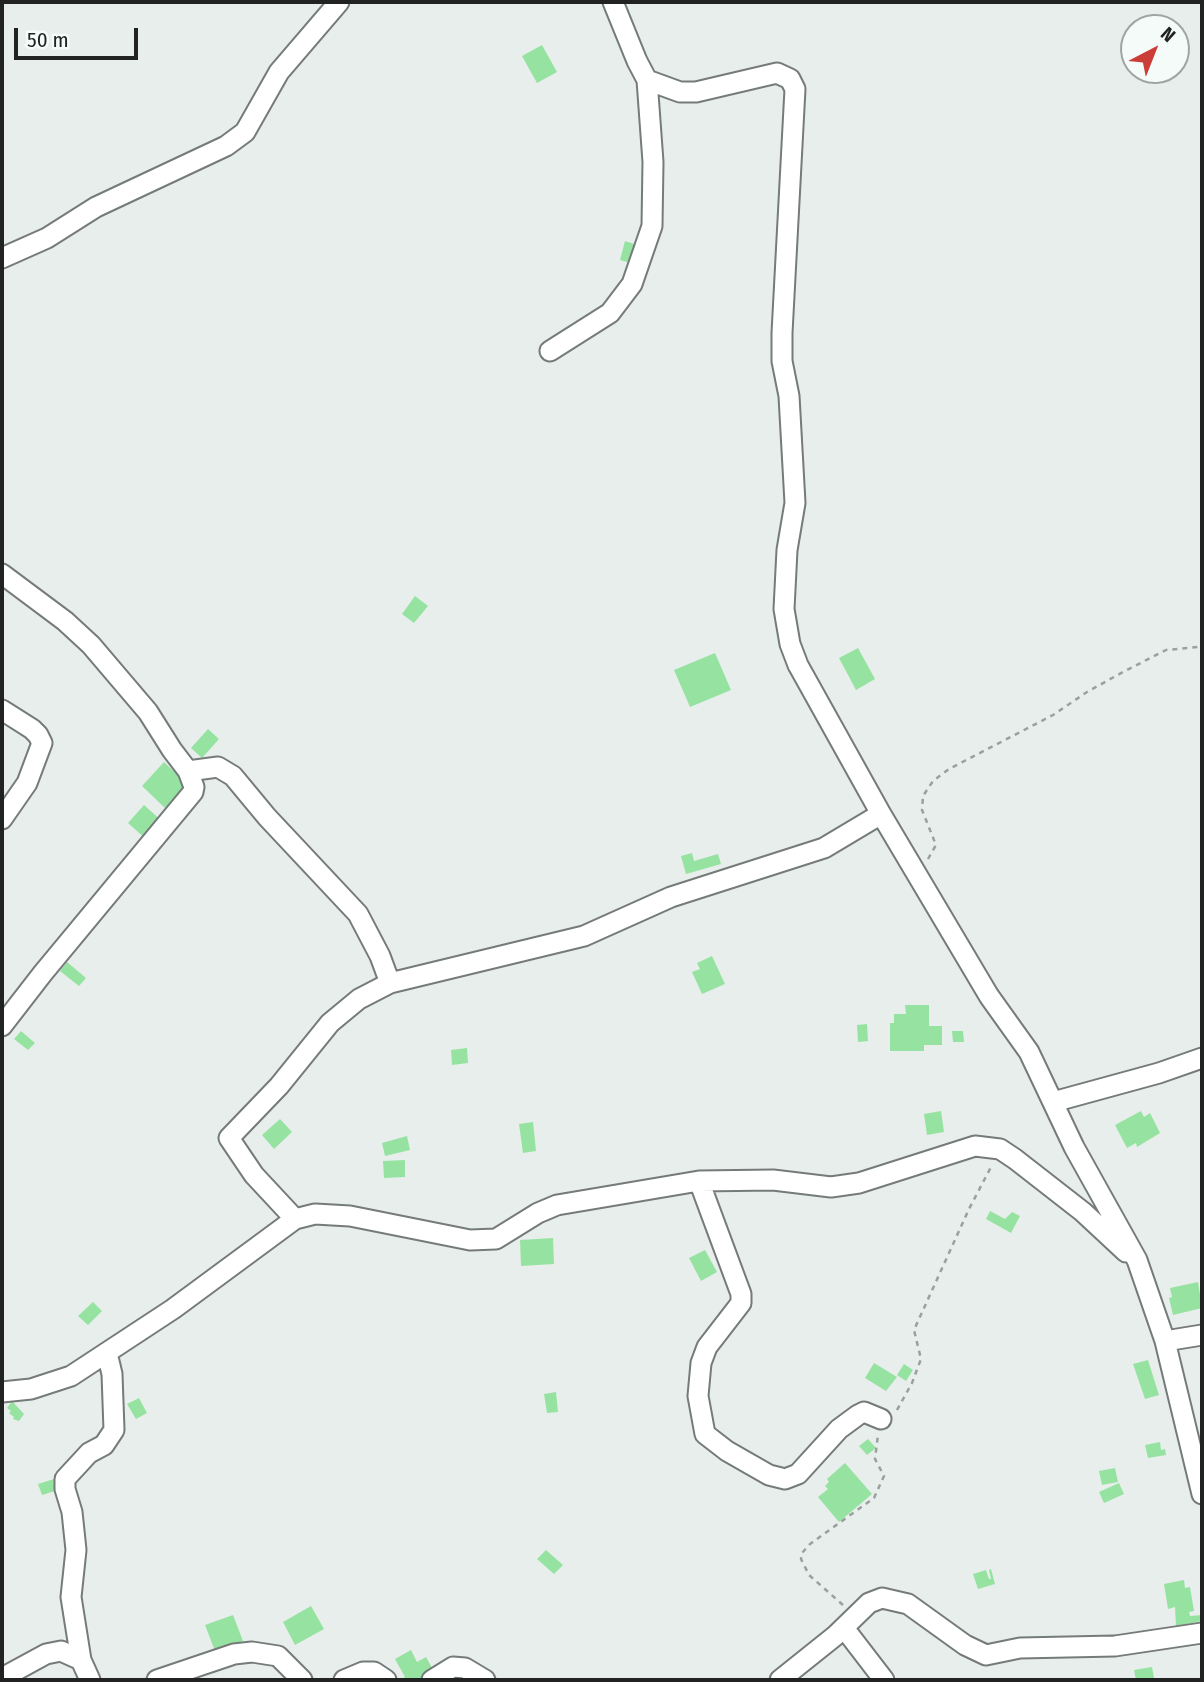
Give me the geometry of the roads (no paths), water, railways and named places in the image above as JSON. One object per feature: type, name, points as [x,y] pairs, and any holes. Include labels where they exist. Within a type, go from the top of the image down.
[{"type":"street","points":[[2,258],[47,238],[96,207],[226,146],[245,132],[279,72],[338,2]]},
{"type":"street","points":[[550,351],[610,313],[632,284],[652,226],[653,162],[648,80],[637,61],[613,2]]},
{"type":"street","points":[[648,80],[680,92],[696,92],[777,72],[790,79],[795,89],[782,333],[782,360],[789,396],[794,503],[787,550],[784,609],[790,644],[798,666],[881,814],[989,996],[1029,1052],[1074,1147],[1137,1260],[1196,1434],[1202,1494]]},
{"type":"street","points":[[2,573],[65,621],[91,645],[148,712],[188,771],[193,792],[2,1026]]},
{"type":"street","points":[[2,710],[32,729],[42,743],[27,783],[2,819]]},
{"type":"street","points":[[188,771],[218,767],[233,776],[267,817],[358,914],[380,956],[390,983]]},
{"type":"street","points":[[295,1219],[254,1175],[229,1138],[279,1086],[330,1023],[359,999],[390,983],[584,936],[671,897],[824,848],[881,814]]},
{"type":"street","points":[[1053,1102],[1159,1073],[1202,1058]]},
{"type":"street","points":[[2,1392],[31,1389],[71,1376],[173,1309],[295,1219],[315,1214],[350,1216],[470,1240],[496,1238],[557,1205],[699,1181],[773,1180],[831,1187],[859,1183],[975,1146],[1000,1149],[1053,1187],[1137,1260]]},
{"type":"street","points":[[699,1181],[741,1294],[737,1311],[707,1347],[701,1363],[698,1396],[705,1434],[727,1451],[769,1475],[785,1479],[798,1474],[839,1429],[858,1415],[864,1412],[881,1419]]},
{"type":"street","points":[[1165,1341],[1202,1335]]},
{"type":"street","points":[[90,1680],[81,1660],[71,1597],[76,1549],[65,1479],[89,1453],[104,1445],[114,1430],[112,1374],[107,1353]]},
{"type":"street","points":[[780,1680],[869,1603],[882,1598],[895,1600],[919,1610],[965,1646],[986,1655],[1020,1648],[1115,1646],[1202,1633]]},
{"type":"street","points":[[850,1622],[884,1680]]},
{"type":"street","points":[[2,1678],[46,1654],[61,1651],[81,1660]]},
{"type":"street","points":[[157,1680],[234,1654],[252,1652],[278,1656],[302,1680]]},
{"type":"street","points":[[432,1680],[453,1667],[465,1668],[485,1680]]},
{"type":"street","points":[[344,1680],[363,1672],[374,1672],[386,1680]]}]
